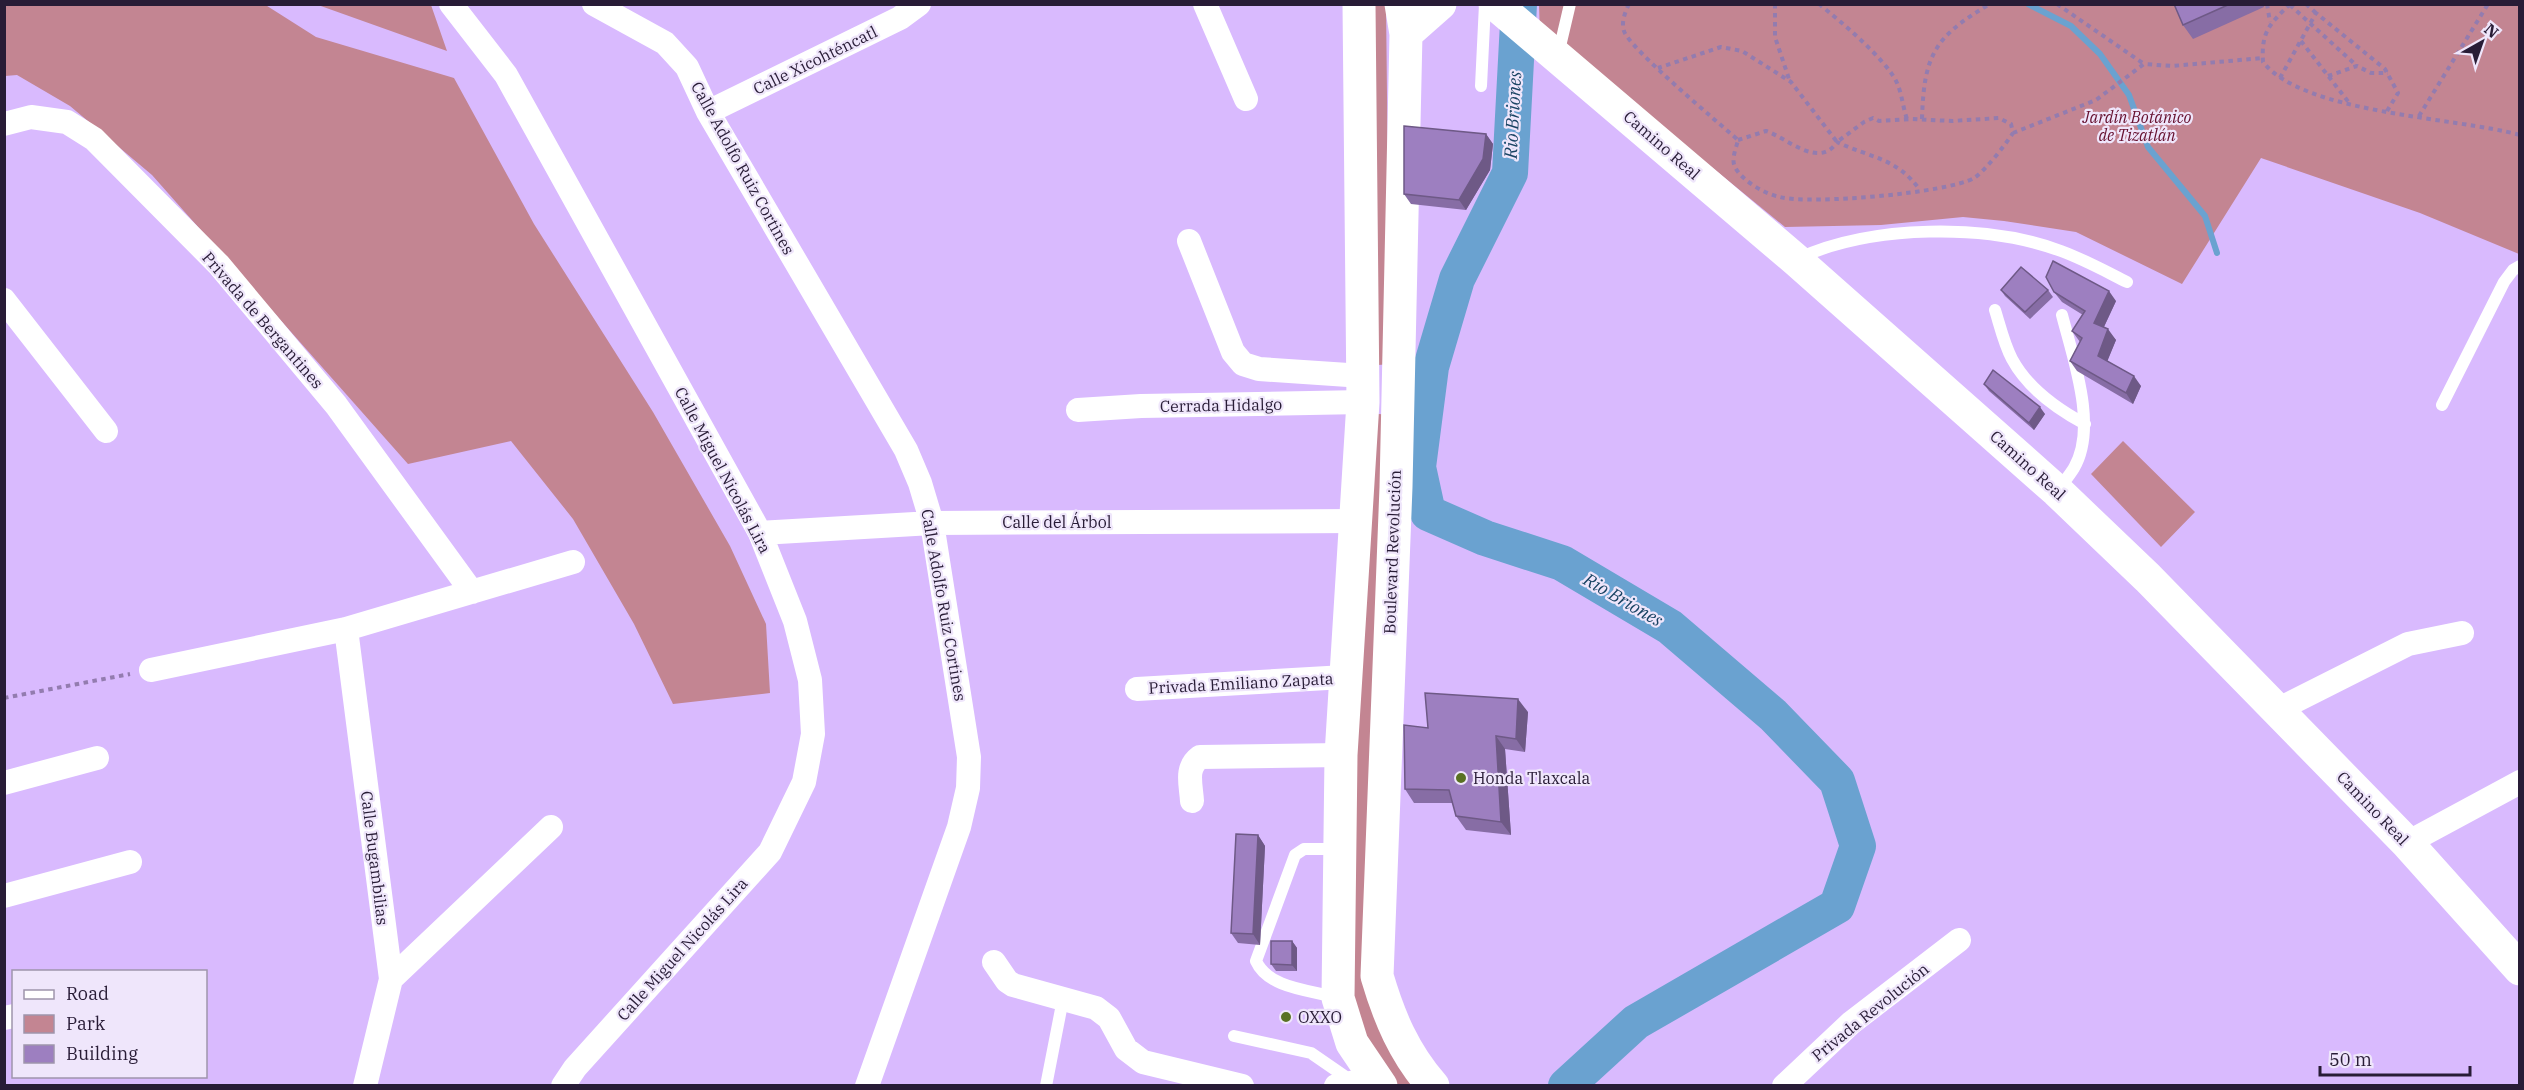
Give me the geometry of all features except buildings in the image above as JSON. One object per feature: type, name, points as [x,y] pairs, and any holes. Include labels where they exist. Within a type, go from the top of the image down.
[{"type":"main road","points":[[1359,4],[1363,389],[1341,755],[1338,998],[1361,1083]]},
{"type":"main road","points":[[1404,19],[1440,4]]},
{"type":"main road","name":"Camino Real","points":[[1493,5],[1554,53],[1796,260],[2057,491],[2407,843],[2520,969]]},
{"type":"main road","name":"Boulevard Revolución","points":[[1404,19],[1396,487],[1377,976],[1388,1014],[1413,1063],[1432,1086]]},
{"type":"street","name":"Calle Miguel Nicolás Lira","points":[[451,4],[506,75],[760,533],[795,621],[810,680],[813,734],[804,782],[770,852],[575,1068],[563,1086]]},
{"type":"street","name":"Calle Adolfo Ruiz Cortines","points":[[594,4],[665,43],[687,67],[708,112],[906,450],[920,483],[932,523],[969,757],[968,788],[959,827],[867,1086]]},
{"type":"street","name":"Calle Xicohténcatl","points":[[708,112],[900,18],[919,4]]},
{"type":"street","points":[[1205,4],[1246,99]]},
{"type":"street","name":"Privada de Bergantines","points":[[4,124],[31,117],[67,122],[102,148],[219,265],[329,396],[472,592]]},
{"type":"street","name":"Cerrada Hidalgo","points":[[1189,241],[1233,352],[1243,364],[1363,389]]},
{"type":"street","points":[[4,300],[106,431]]},
{"type":"street","name":"Cerrada Hidalgo","points":[[1078,410],[1363,389]]},
{"type":"street","name":"Calle del Árbol","points":[[760,533],[932,523],[1355,521]]},
{"type":"street","points":[[152,669],[346,629],[573,562]]},
{"type":"street","name":"Calle Bugambilias","points":[[346,629],[391,979],[365,1086]]},
{"type":"street","points":[[2277,710],[2408,644],[2462,633]]},
{"type":"street","name":"Privada Emiliano Zapata","points":[[1137,689],[1345,677]]},
{"type":"street","points":[[1192,801],[1189,770],[1193,762],[1200,757],[1341,755]]},
{"type":"street","points":[[4,783],[97,758]]},
{"type":"street","points":[[2407,843],[2520,782]]},
{"type":"street","points":[[391,979],[551,828]]},
{"type":"street","points":[[4,896],[130,862]]},
{"type":"street","name":"Privada Revolución","points":[[1784,1086],[1851,1023],[1959,940]]},
{"type":"street","points":[[994,962],[1007,981],[1013,985],[1096,1008],[1109,1018],[1126,1049],[1143,1062],[1242,1086]]},
{"type":"lane","points":[[1554,53],[1570,4]]},
{"type":"lane","points":[[1481,86],[1493,5]]},
{"type":"lane","points":[[1796,260],[1822,248],[1848,240],[1918,233],[1988,233],[2061,251],[2127,282]]},
{"type":"lane","points":[[2442,405],[2504,282],[2513,270],[2520,266]]},
{"type":"lane","points":[[1995,310],[2011,358],[2022,375],[2055,406],[2085,424]]},
{"type":"lane","points":[[2057,491],[2075,466],[2085,424],[2082,395],[2062,315]]},
{"type":"lane","points":[[1338,998],[1271,980],[1261,973],[1256,962],[1294,855],[1304,849],[1340,849]]},
{"type":"lane","points":[[1046,1086],[1063,999]]},
{"type":"lane","points":[[1234,1036],[1311,1053],[1361,1083]]},
{"type":"path","points":[[1629,4],[1623,23],[1624,32],[1658,68],[1738,140]]},
{"type":"path","points":[[1775,4],[1775,37],[1791,82],[1837,142],[1850,150],[1876,155],[1892,163],[1920,190]]},
{"type":"path","points":[[1819,4],[1839,20],[1886,68],[1897,83],[1907,119]]},
{"type":"path","points":[[1922,119],[1923,89],[1929,62],[1956,24],[1990,4]]},
{"type":"path","points":[[2057,4],[2144,63],[2172,66],[2263,58]]},
{"type":"path","points":[[2267,4],[2270,22],[2262,47],[2263,58],[2268,69],[2303,90],[2350,104],[2520,135]]},
{"type":"path","points":[[2306,4],[2388,73],[2398,93],[2387,111]]},
{"type":"path","points":[[2420,116],[2488,4]]},
{"type":"path","points":[[2270,22],[2290,5],[2357,66],[2371,74],[2388,73]]},
{"type":"path","points":[[2280,78],[2316,13]]},
{"type":"path","points":[[2301,41],[2350,104]]},
{"type":"path","points":[[1658,68],[1702,52],[1727,47],[1743,51],[1791,82]]},
{"type":"path","points":[[1738,140],[1734,162],[1737,170],[1761,189],[1780,198],[1857,198],[1948,186],[1975,177],[2013,133],[2096,100],[2144,63]]},
{"type":"path","points":[[2328,76],[2357,66]]},
{"type":"path","points":[[1738,140],[1766,131],[1809,152],[1816,153],[1829,150],[1864,122],[1873,118],[1879,121],[1907,119],[1973,121],[1999,118],[2011,124],[2013,133]]},
{"type":"path","points":[[4,698],[152,669]]},
{"type":"green space","points":[[264,4],[316,37],[454,78],[534,224],[653,412],[730,546],[766,624],[770,693],[673,704],[634,624],[573,519],[511,441],[408,464],[152,175],[70,106],[17,75],[5,76],[5,5]]},
{"type":"green space","points":[[318,5],[431,5],[447,51]]},
{"type":"green space","points":[[1364,5],[1386,5],[1390,364],[1367,366]]},
{"type":"green space","name":"Jardín Botánico de Tizatlán","points":[[1539,5],[2519,5],[2519,254],[2420,213],[2261,158],[2182,284],[2076,232],[2004,221],[1963,217],[1881,225],[1785,227],[1567,49],[1540,35]]},
{"type":"green space","points":[[1368,413],[1390,415],[1367,980],[1414,1085],[1393,1085],[1360,1031],[1347,984]]},
{"type":"green space","points":[[2123,441],[2195,512],[2161,547],[2091,474]]},
{"type":"waterway","name":"Rio Briones","points":[[1519,4],[1510,173],[1457,279],[1431,367],[1418,467],[1428,513],[1485,538],[1562,563],[1670,627],[1773,715],[1837,781],[1858,846],[1837,906],[1636,1022],[1566,1086]]},
{"type":"waterway","points":[[2028,4],[2071,26],[2100,54],[2129,95],[2148,147],[2205,216],[2217,253]]},
{"type":"place","name":"Honda Tlaxcala","points":[[1461,778]]},
{"type":"place","name":"OXXO","points":[[1286,1017]]}]
